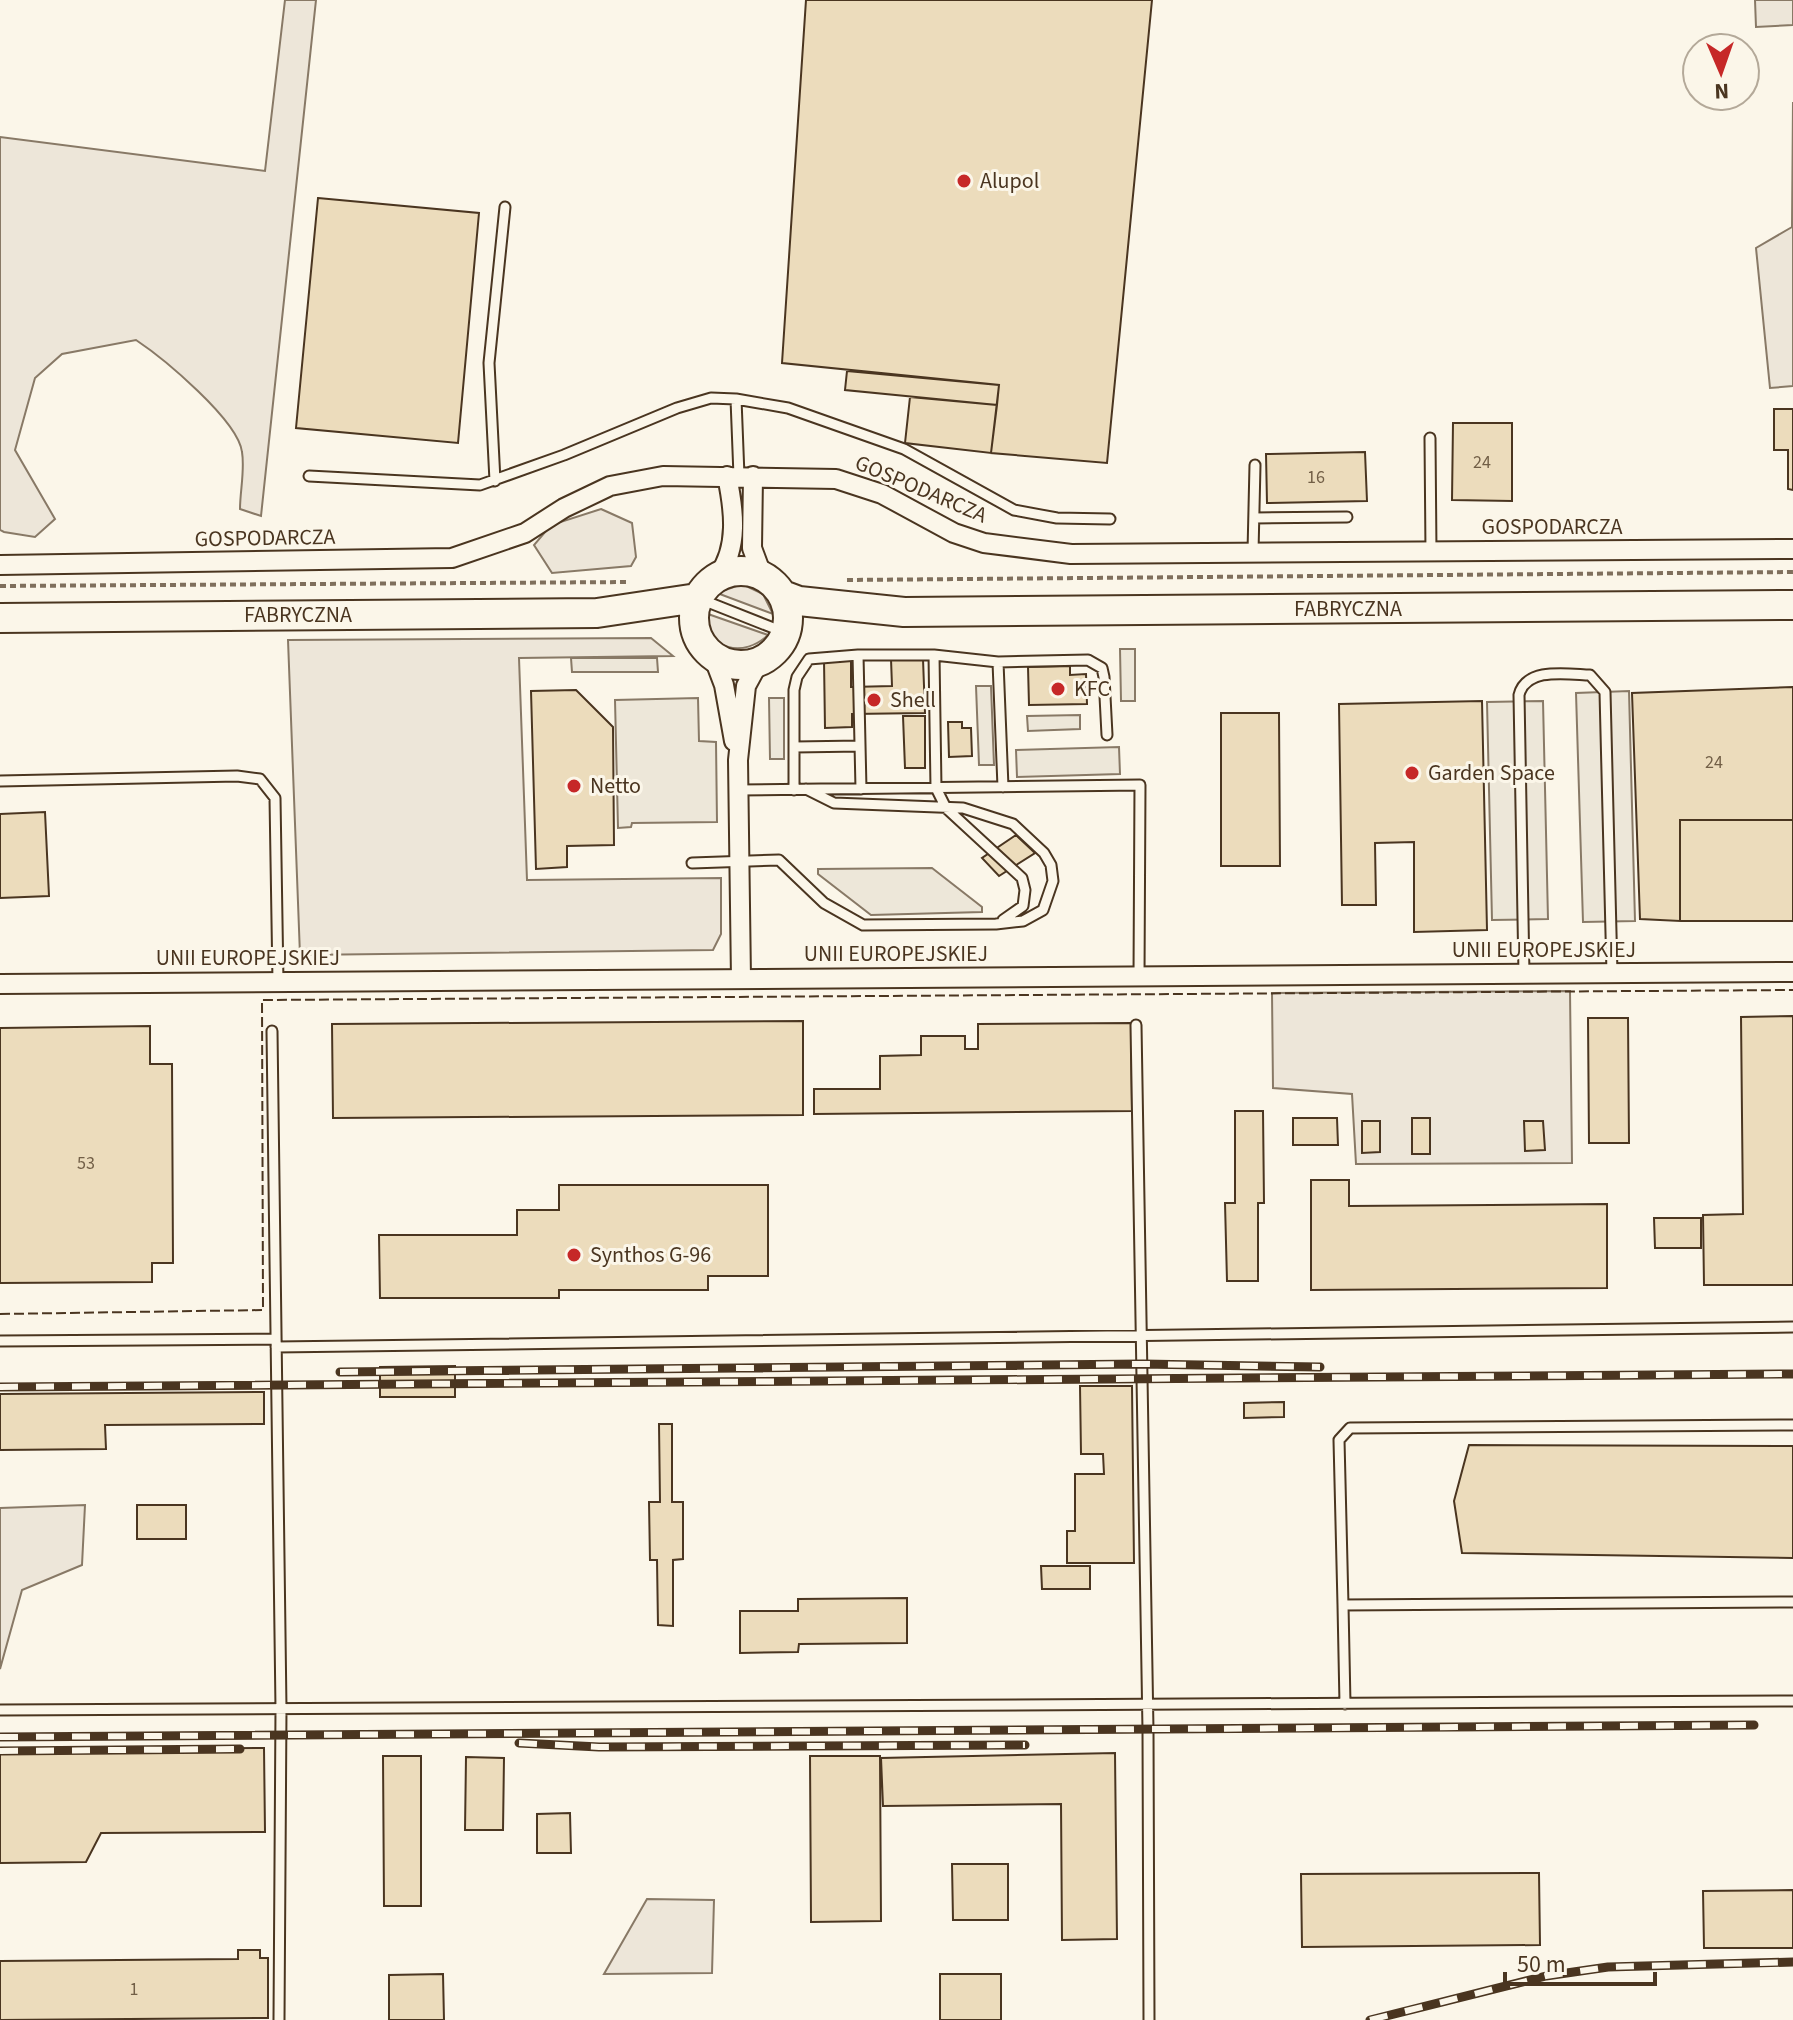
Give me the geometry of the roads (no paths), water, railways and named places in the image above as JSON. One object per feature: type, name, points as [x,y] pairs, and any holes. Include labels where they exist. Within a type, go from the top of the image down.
[{"type":"main road","points":[[740,570],[762,575],[783,595],[789,615],[786,633],[774,652],[759,662],[735,665],[713,656],[695,631],[697,598],[718,576],[740,570]]},
{"type":"main road","name":"FABRYCZNA","points":[[783,595],[799,601],[904,612]]},
{"type":"main road","name":"FABRYCZNA","points":[[0,618],[597,613],[697,598]]},
{"type":"main road","name":"FABRYCZNA","points":[[786,633],[821,621],[904,612],[1793,605]]},
{"type":"main road","name":"FABRYCZNA","points":[[597,613],[695,631]]},
{"type":"street","name":"GOSPODARCZA","points":[[0,565],[452,558],[525,533],[564,508],[610,486],[663,476],[836,479],[882,494],[954,533],[1017,550],[1071,554],[1793,549]]},
{"type":"street","points":[[740,476],[752,548],[762,575]]},
{"type":"street","points":[[718,576],[732,549],[731,496],[740,476]]},
{"type":"street","points":[[713,656],[724,685],[738,760]]},
{"type":"street","points":[[741,979],[738,760],[746,686],[759,662]]},
{"type":"street","name":"UNII EUROPEJSKIEJ","points":[[0,984],[1793,972]]},
{"type":"lane","points":[[495,481],[489,363],[505,207]]},
{"type":"lane","points":[[309,476],[480,485],[677,408],[711,398],[736,399],[788,408],[904,449],[1014,510],[1057,518],[1110,519]]},
{"type":"lane","points":[[736,399],[740,476]]},
{"type":"lane","points":[[1430,438],[1431,552]]},
{"type":"lane","points":[[1253,552],[1255,465]]},
{"type":"lane","points":[[1255,518],[1347,517]]},
{"type":"lane","points":[[697,598],[786,633]]},
{"type":"lane","points":[[858,655],[861,789]]},
{"type":"lane","points":[[934,655],[936,788],[946,808],[1022,878],[1023,906],[996,924]]},
{"type":"lane","points":[[794,790],[794,690],[802,666],[821,656],[934,655],[998,662],[1088,660],[1096,663],[1104,677],[1107,735]]},
{"type":"lane","points":[[998,662],[1003,787]]},
{"type":"lane","points":[[1524,974],[1519,695],[1522,683],[1531,676],[1576,674],[1590,675],[1605,692],[1612,973]]},
{"type":"lane","points":[[795,747],[860,746]]},
{"type":"lane","points":[[0,781],[237,776],[260,779],[275,798],[278,982]]},
{"type":"lane","points":[[738,790],[1140,785],[1139,976]]},
{"type":"lane","points":[[692,863],[779,860],[824,903],[863,925],[996,924],[1023,921],[1043,910],[1053,881],[1051,865],[1044,853],[1013,824],[978,810],[834,803],[806,789]]},
{"type":"lane","points":[[1136,1025],[1143,1336],[1149,2020]]},
{"type":"lane","points":[[272,1031],[281,1709],[279,2020]]},
{"type":"lane","points":[[0,1341],[276,1343],[1793,1327]]},
{"type":"lane","points":[[1345,1704],[1339,1440],[1350,1428],[1793,1425]]},
{"type":"lane","points":[[1343,1605],[1793,1602]]},
{"type":"lane","points":[[0,1710],[1793,1701]]},
{"type":"railway","points":[[340,1372],[1143,1364],[1320,1367]]},
{"type":"railway","points":[[0,1387],[1793,1374]]},
{"type":"railway","points":[[0,1737],[1754,1725]]},
{"type":"railway","points":[[519,1743],[599,1747],[1025,1745]]},
{"type":"railway","points":[[0,1751],[240,1749]]},
{"type":"railway","points":[[1370,2020],[1546,1976],[1608,1967],[1793,1962]]},
{"type":"place","name":"Alupol","points":[[964,181]]},
{"type":"place","name":"KFC","points":[[1058,689]]},
{"type":"place","name":"Shell","points":[[874,700]]},
{"type":"place","name":"Garden Space","points":[[1412,773]]},
{"type":"place","name":"Netto","points":[[574,786]]},
{"type":"place","name":"Synthos G-96","points":[[574,1255]]}]
